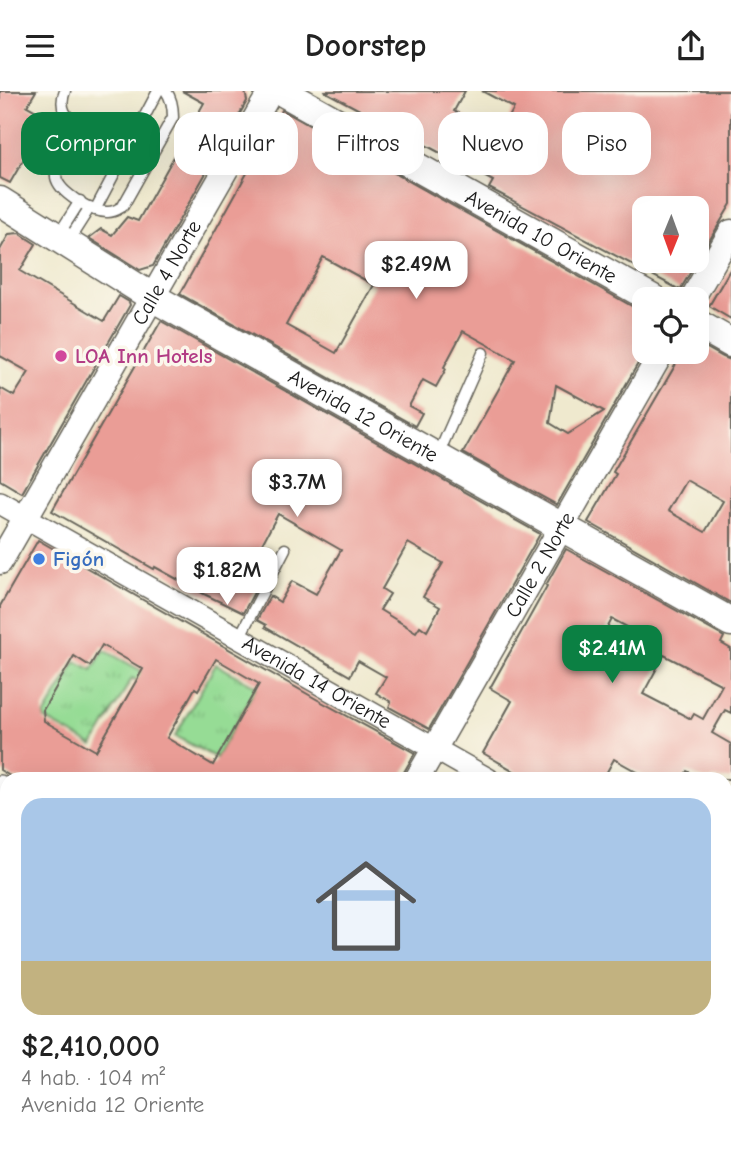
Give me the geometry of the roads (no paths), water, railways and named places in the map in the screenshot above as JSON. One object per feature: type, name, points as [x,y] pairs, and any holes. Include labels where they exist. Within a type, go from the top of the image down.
[{"type":"main road","name":"Avenida 10 Oriente","points":[[281,91],[632,287]]},
{"type":"main road","name":"Avenida 12 Oriente","points":[[3,208],[62,240],[152,297],[731,622]]},
{"type":"main road","points":[[709,330],[731,343]]},
{"type":"street","name":"Calle 4 Norte","points":[[0,562],[271,91]]},
{"type":"street","points":[[699,287],[731,232]]},
{"type":"street","name":"Calle 2 Norte","points":[[420,772],[655,364]]},
{"type":"street","name":"Avenida 14 Oriente","points":[[0,503],[476,772]]},
{"type":"lane","points":[[65,91],[62,95],[62,109],[68,119],[79,127],[57,168],[57,177],[66,192],[88,206],[107,213],[123,206],[173,117],[173,105],[166,91]]},
{"type":"lane","points":[[62,240],[88,206],[158,91]]},
{"type":"lane","points":[[436,457],[483,352]]},
{"type":"lane","points":[[239,638],[285,549]]},
{"type":"place","name":"LOA Inn Hotels","points":[[61,356]]},
{"type":"place","name":"Figón","points":[[39,559]]}]
